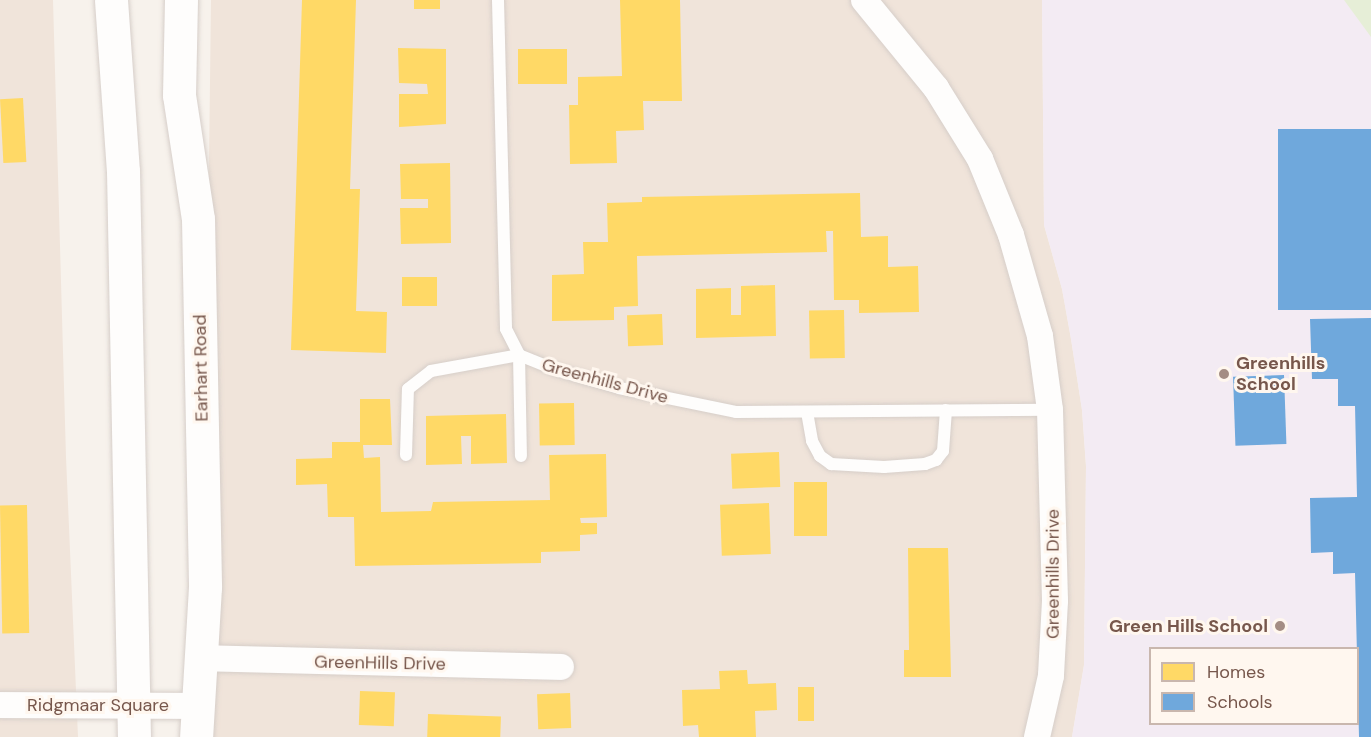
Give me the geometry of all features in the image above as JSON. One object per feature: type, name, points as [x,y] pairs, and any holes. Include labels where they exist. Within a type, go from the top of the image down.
[{"type":"street","points":[[111,0],[123,171],[134,737]]},
{"type":"street","name":"Earhart Road","points":[[181,0],[179,95],[198,219],[205,587],[196,721]]},
{"type":"street","name":"Greenhills Drive","points":[[864,0],[936,88],[980,159],[1011,236],[1040,336],[1050,410],[1055,601],[1052,676],[1037,737]]},
{"type":"street","name":"GreenHills Drive","points":[[199,658],[561,667]]},
{"type":"street","name":"Ridgmaar Square","points":[[0,705],[133,705],[196,721]]},
{"type":"lane","name":"Greenhills Drive","points":[[498,0],[505,317],[506,329],[519,355],[556,370],[619,388],[736,412],[1050,410]]},
{"type":"lane","points":[[406,455],[408,389],[431,371],[519,355],[521,456]]},
{"type":"lane","points":[[807,412],[812,441],[820,456],[831,464],[884,467],[925,464],[936,460],[943,451],[946,410]]},
{"type":"shaded area","points":[[0,0],[53,0],[66,457],[78,737],[0,737]]},
{"type":"shaded area","points":[[211,0],[1042,0],[1044,225],[1062,289],[1071,339],[1082,410],[1086,466],[1084,665],[1072,737],[202,737]]},
{"type":"shaded area","name":"Greenhills School","points":[[1042,0],[1371,0],[1371,737],[1072,737],[1084,665],[1086,466],[1082,410],[1062,289],[1044,225]]},
{"type":"green space","points":[[1344,0],[1371,0],[1371,37]]},
{"type":"building: Homes","points":[[302,0],[356,0],[350,189],[360,189],[356,311],[387,312],[386,353],[291,350]]},
{"type":"building: Homes","points":[[414,0],[440,0],[440,9],[414,9]]},
{"type":"building: Homes","points":[[620,0],[680,0],[682,101],[643,101],[644,130],[616,131],[617,163],[570,164],[569,105],[578,105],[578,77],[622,76]]},
{"type":"building: Homes","points":[[398,48],[446,49],[446,124],[399,127],[399,94],[428,94],[427,84],[399,83]]},
{"type":"building: Homes","points":[[518,49],[567,49],[567,84],[518,84]]},
{"type":"building: Homes","points":[[23,98],[26,162],[3,163],[0,99]]},
{"type":"building: Homes","points":[[450,163],[451,243],[401,244],[400,208],[428,208],[428,199],[401,199],[400,164]]},
{"type":"building: Homes","points":[[860,193],[861,237],[888,236],[888,267],[918,266],[919,312],[859,313],[859,300],[834,300],[833,231],[826,231],[827,252],[637,256],[638,306],[614,307],[614,320],[552,321],[552,275],[584,274],[583,242],[608,242],[607,203],[642,202],[642,197]]},
{"type":"building: Homes","points":[[402,277],[437,277],[437,306],[402,306]]},
{"type":"building: Homes","points":[[775,285],[776,336],[696,338],[696,289],[731,288],[731,315],[741,315],[741,286]]},
{"type":"building: Homes","points":[[844,310],[845,358],[810,359],[809,311]]},
{"type":"building: Homes","points":[[662,314],[663,345],[628,346],[627,315]]},
{"type":"building: Homes","points":[[360,399],[390,399],[392,445],[363,445],[364,458],[380,457],[381,512],[431,511],[433,502],[550,500],[549,455],[606,454],[607,517],[580,518],[581,523],[597,523],[597,534],[580,535],[580,551],[541,552],[541,563],[355,566],[354,517],[328,517],[327,484],[296,485],[296,459],[332,458],[332,442],[360,442]]},
{"type":"building: Homes","points":[[574,403],[575,445],[540,446],[539,404]]},
{"type":"building: Homes","points":[[506,414],[507,463],[471,464],[471,436],[461,436],[462,464],[426,465],[426,416]]},
{"type":"building: Homes","points":[[779,452],[780,487],[732,489],[731,454]]},
{"type":"building: Homes","points":[[794,482],[827,482],[827,536],[794,536]]},
{"type":"building: Homes","points":[[769,503],[771,554],[722,556],[720,505]]},
{"type":"building: Homes","points":[[0,505],[27,505],[29,633],[2,633]]},
{"type":"building: Homes","points":[[908,548],[948,548],[951,677],[904,677],[904,650],[909,650]]},
{"type":"building: Homes","points":[[747,670],[748,684],[776,683],[777,710],[755,711],[756,737],[699,737],[698,725],[683,726],[682,690],[720,689],[719,671]]},
{"type":"building: Homes","points":[[798,687],[814,687],[814,721],[798,721]]},
{"type":"building: Homes","points":[[360,691],[395,692],[394,726],[359,725]]},
{"type":"building: Homes","points":[[570,693],[571,728],[538,729],[537,694]]},
{"type":"building: Homes","points":[[428,714],[501,717],[500,737],[427,737]]},
{"type":"building: Schools","points":[[1278,129],[1371,129],[1371,310],[1278,310]]},
{"type":"building: Schools","points":[[1371,318],[1371,737],[1359,737],[1359,647],[1357,647],[1355,573],[1333,574],[1333,552],[1311,553],[1310,498],[1357,497],[1355,406],[1338,406],[1338,379],[1312,379],[1310,319]]},
{"type":"building: Schools","points":[[1284,375],[1286,444],[1235,446],[1233,377]]},
{"type":"place","name":"Greenhills School","points":[[1224,374]]},
{"type":"place","name":"Green Hills School","points":[[1280,626]]}]
